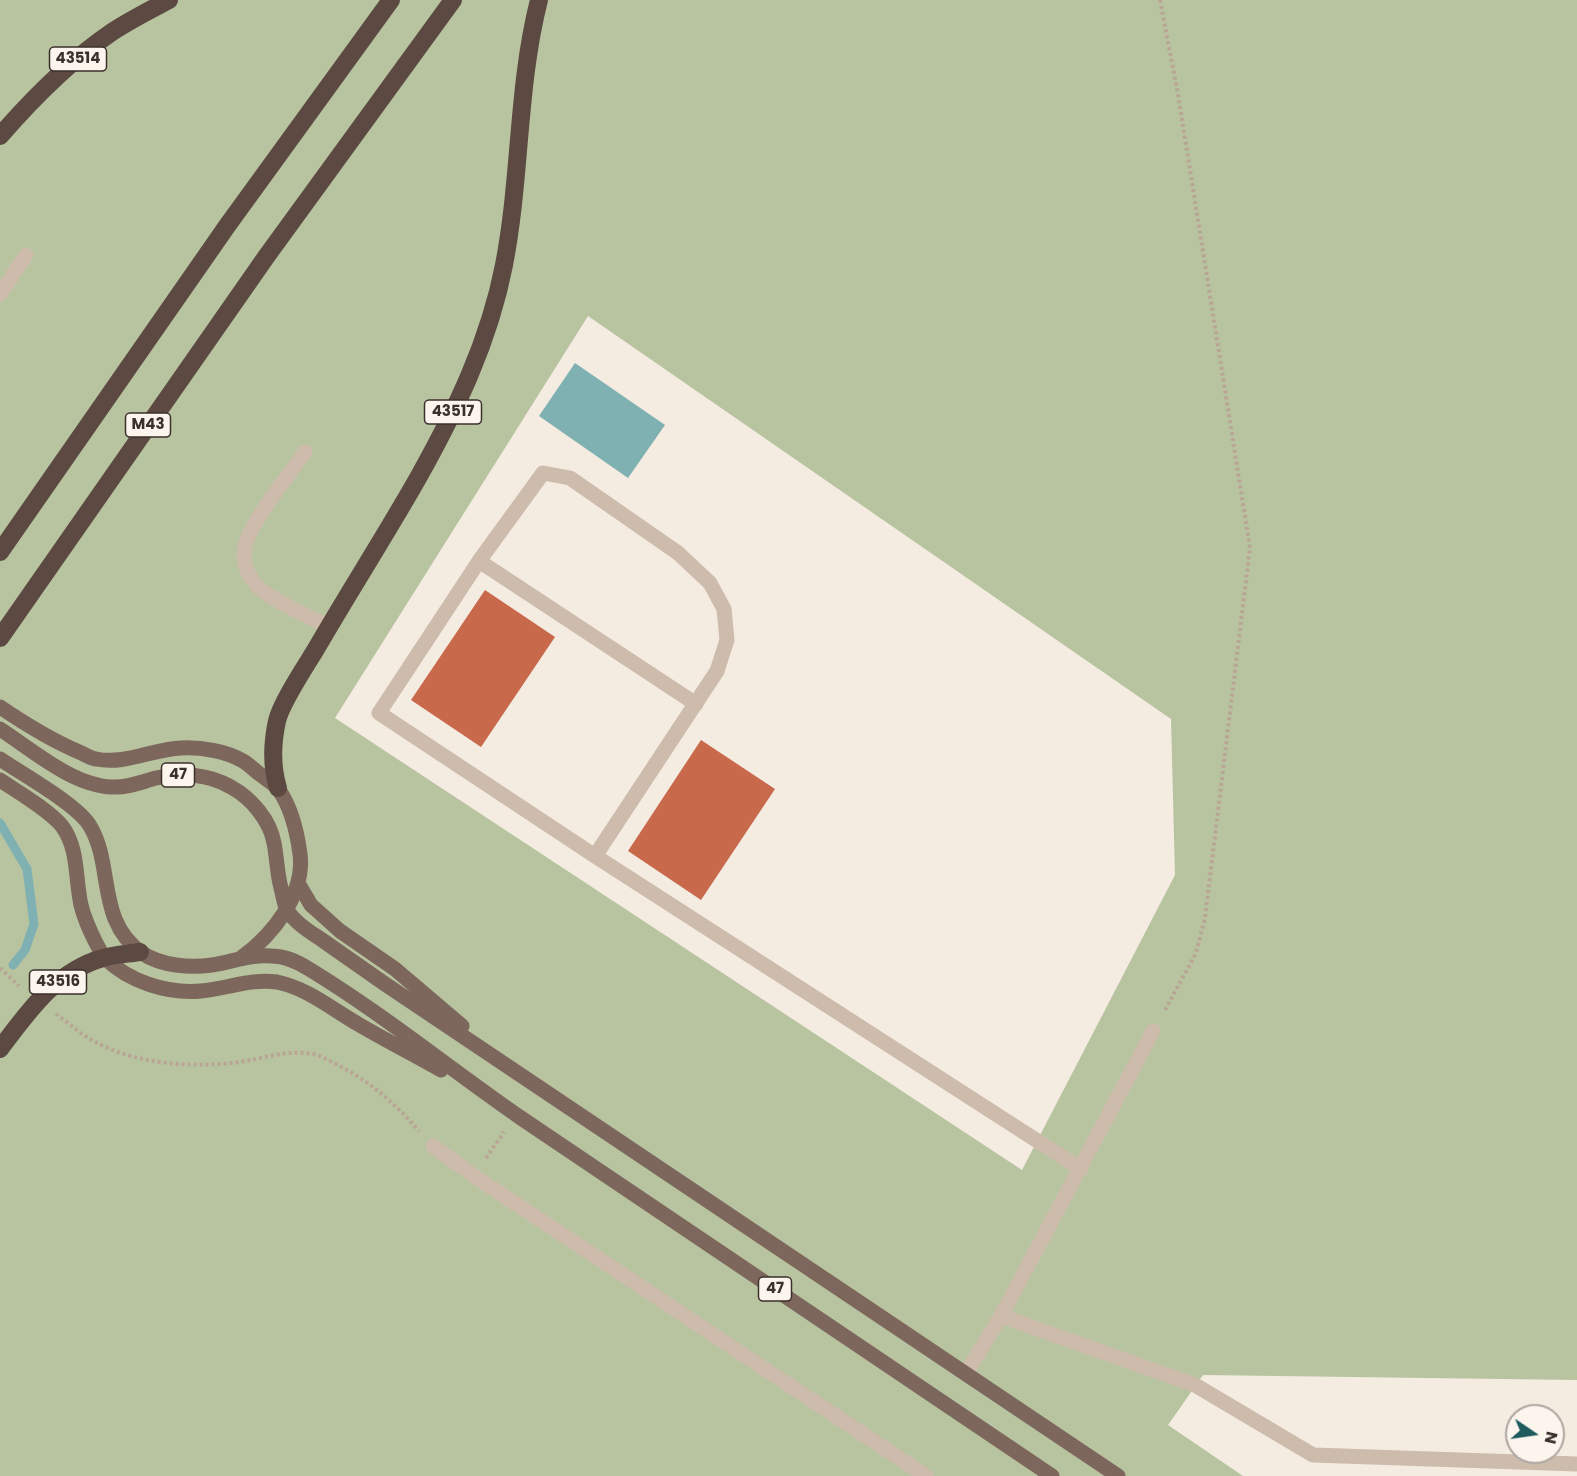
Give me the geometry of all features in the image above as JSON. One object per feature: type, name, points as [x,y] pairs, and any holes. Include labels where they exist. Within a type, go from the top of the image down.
[{"type":"highway","name":"43514","points":[[0,136],[22,110],[112,32],[169,0]]},
{"type":"highway","name":"M43","points":[[0,552],[227,226],[391,0]]},
{"type":"highway","name":"M43","points":[[0,638],[266,256],[453,0]]},
{"type":"highway","name":"43517","points":[[278,788],[273,770],[272,753],[278,718],[418,477],[476,363],[504,264],[525,83],[539,0]]},
{"type":"highway","name":"43516","points":[[0,1049],[37,1000],[73,972],[104,957],[140,952]]},
{"type":"main road","name":"47","points":[[0,706],[33,729],[96,759],[131,759],[181,748],[201,749],[243,761],[278,788],[297,831],[301,860],[298,883],[286,909],[256,947],[240,958]]},
{"type":"main road","name":"47","points":[[0,729],[73,777],[96,784],[111,787],[137,785],[155,778],[184,775],[212,779],[230,786],[252,804],[266,823],[274,840],[279,882],[286,909],[299,923],[385,984],[1118,1476]]},
{"type":"main road","points":[[0,759],[71,807],[88,823],[100,845],[108,903],[123,932],[140,952]]},
{"type":"main road","name":"47","points":[[0,780],[62,826],[70,843],[77,868],[81,904],[89,930],[104,957],[132,977],[151,986],[169,990],[200,991],[258,982],[276,982],[302,990],[358,1024],[499,1102]]},
{"type":"main road","name":"47","points":[[298,883],[311,905],[340,931],[394,969],[517,1072]]},
{"type":"main road","name":"47","points":[[140,952],[180,966],[213,964],[271,955],[288,959],[305,967],[369,1008],[517,1115],[1052,1476]]},
{"type":"street","points":[[0,294],[26,255]]},
{"type":"street","points":[[305,452],[253,527],[245,546],[244,558],[250,576],[265,592],[329,627]]},
{"type":"street","points":[[595,856],[717,670],[726,640],[724,609],[710,583],[678,553],[570,477],[543,473],[479,561],[379,713],[595,856],[1081,1169]]},
{"type":"street","points":[[479,561],[696,704]]},
{"type":"street","points":[[966,1373],[1001,1316],[1153,1031]]},
{"type":"street","points":[[433,1146],[474,1176],[926,1476]]},
{"type":"street","points":[[1001,1316],[1195,1385],[1313,1455],[1577,1464]]},
{"type":"path","points":[[1153,1031],[1197,953],[1205,918],[1250,548],[1160,0]]},
{"type":"path","points":[[0,969],[37,1000],[89,1038],[128,1055],[162,1062],[195,1065],[234,1063],[290,1052],[316,1054],[377,1088],[397,1105],[433,1146]]},
{"type":"path","points":[[474,1176],[517,1115]]},
{"type":"green space","points":[[0,0],[1577,0],[1577,1380],[1203,1375],[1168,1425],[1243,1476],[0,1476]],"holes":[[[588,316],[1171,719],[1175,875],[1022,1170],[335,718]]]},
{"type":"water","points":[[575,363],[665,425],[628,478],[539,416]]},
{"type":"building","points":[[485,590],[555,637],[481,747],[411,700]]},
{"type":"building","points":[[701,740],[775,789],[701,900],[628,851]]},
{"type":"waterway","points":[[0,823],[27,869],[34,924],[25,950],[13,965]]}]
